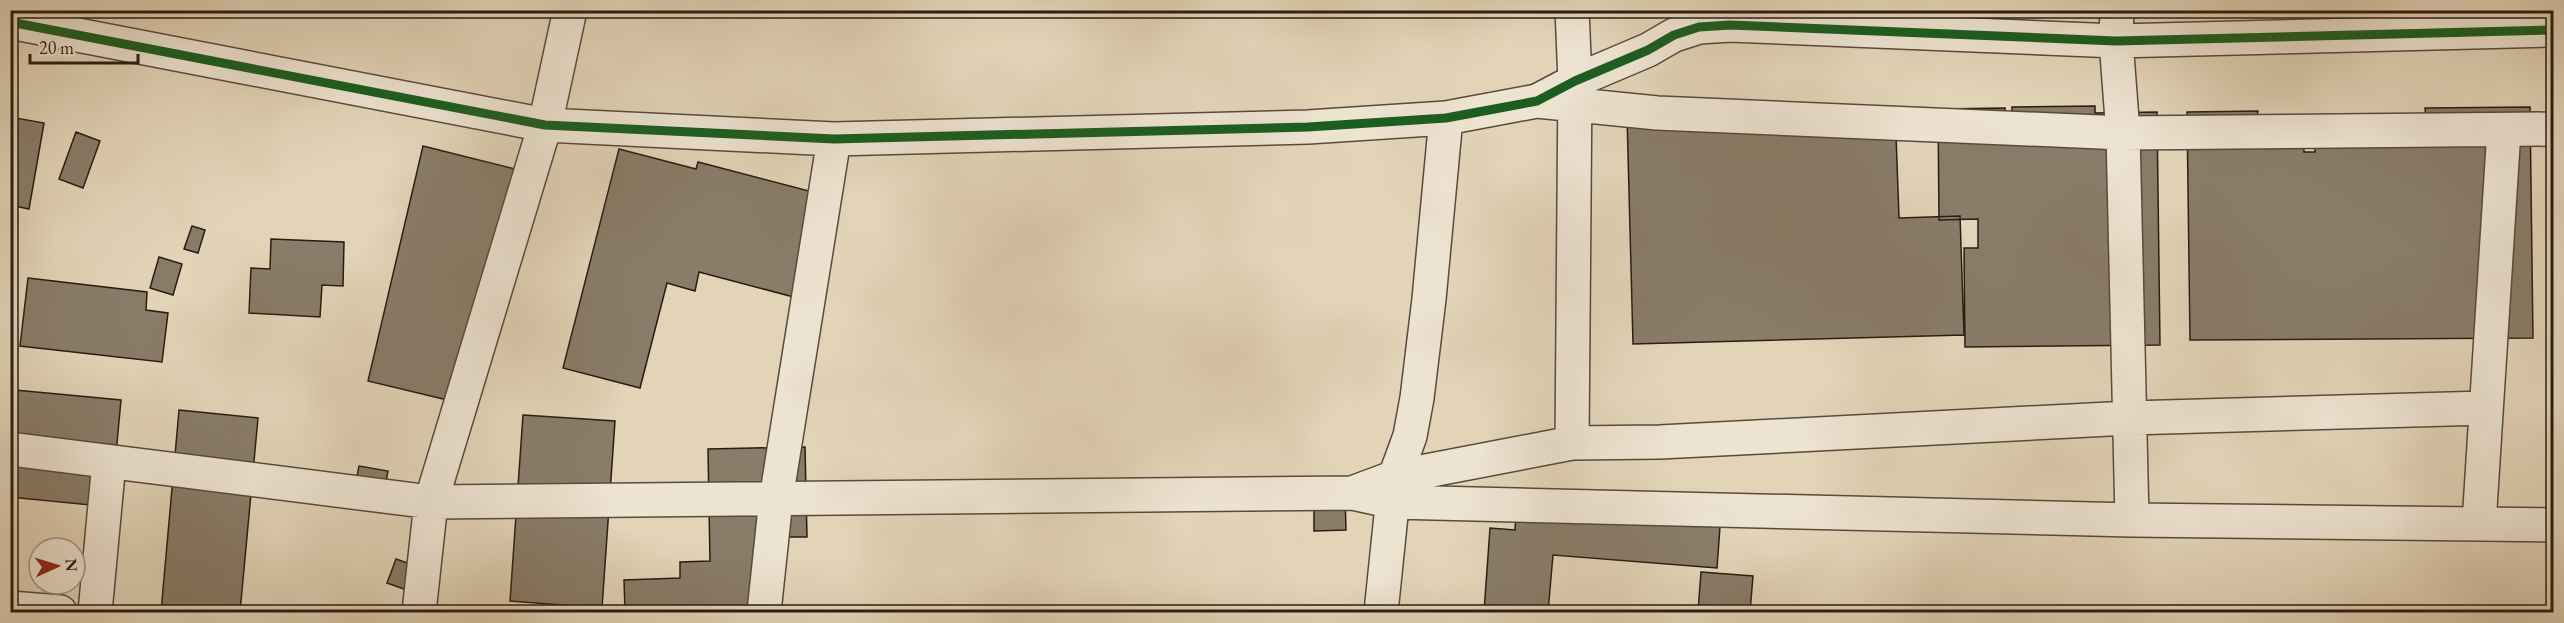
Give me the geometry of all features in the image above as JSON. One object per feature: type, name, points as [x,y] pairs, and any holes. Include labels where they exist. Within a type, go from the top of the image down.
[{"type":"street","points":[[419,612],[431,502],[545,125],[570,10]]},
{"type":"street","points":[[1572,10],[1574,94],[1572,443]]},
{"type":"street","points":[[10,22],[545,125],[834,139],[1308,127],[1446,118],[1574,94],[1674,35],[1699,27],[1730,24],[2553,30]]},
{"type":"street","points":[[2117,26],[2132,520]]},
{"type":"street","points":[[1574,94],[1657,113],[2122,133],[2553,129]]},
{"type":"street","points":[[1381,612],[1394,490],[1410,436],[1417,398],[1446,118]]},
{"type":"street","points":[[2479,524],[2504,130]]},
{"type":"street","points":[[764,612],[776,499],[834,139]]},
{"type":"street","points":[[1394,490],[1572,443],[1660,442],[2129,418],[2486,408]]},
{"type":"street","points":[[10,449],[431,502],[1352,493],[1394,490],[2132,520],[2553,525]]},
{"type":"street","points":[[95,612],[109,462]]},
{"type":"street","points":[[10,608],[60,612]]},
{"type":"building","points":[[2095,106],[2095,113],[2157,112],[2160,345],[1965,347],[1964,248],[1978,248],[1978,219],[1939,220],[1938,109],[2005,108],[2005,131],[2012,131],[2012,107]]},
{"type":"building","points":[[1895,107],[1899,218],[1960,216],[1964,335],[1633,344],[1627,115]]},
{"type":"building","points":[[2530,107],[2533,338],[2190,340],[2187,112],[2258,111],[2257,117],[2303,116],[2304,152],[2315,152],[2315,120],[2426,118],[2425,108]]},
{"type":"building","points":[[10,117],[44,123],[29,209],[10,205]]},
{"type":"building","points":[[76,132],[100,141],[83,188],[59,179]]},
{"type":"building","points":[[423,146],[519,170],[460,403],[368,381]]},
{"type":"building","points":[[619,149],[696,169],[698,162],[832,197],[805,300],[699,272],[695,291],[667,283],[640,388],[563,368]]},
{"type":"building","points":[[192,226],[205,230],[198,253],[184,249]]},
{"type":"building","points":[[271,239],[344,242],[343,286],[322,285],[320,317],[249,313],[251,268],[270,269]]},
{"type":"building","points":[[159,257],[182,264],[173,295],[150,288]]},
{"type":"building","points":[[28,278],[147,292],[146,310],[168,313],[162,362],[20,346]]},
{"type":"building","points":[[15,390],[121,400],[111,507],[10,497],[10,403],[13,403]]},
{"type":"building","points":[[179,410],[258,418],[240,612],[161,612]]},
{"type":"building","points":[[523,415],[615,421],[602,608],[510,601]]},
{"type":"building","points":[[805,447],[807,537],[773,537],[781,572],[782,612],[625,612],[624,580],[680,578],[680,562],[710,561],[708,449]]},
{"type":"building","points":[[359,466],[388,471],[382,501],[353,496]]},
{"type":"building","points":[[1314,495],[1345,495],[1346,530],[1314,531]]},
{"type":"building","points":[[1517,497],[1721,513],[1717,568],[1553,555],[1548,612],[1484,612],[1490,528],[1515,530]]},
{"type":"building","points":[[396,559],[427,570],[418,594],[387,583]]},
{"type":"building","points":[[1701,572],[1753,576],[1750,612],[1698,612]]},
{"type":"cycle path","points":[[10,22],[545,125],[834,139],[1308,127],[1446,118],[1537,101],[1575,81],[1648,50],[1674,35],[1699,27],[1730,25],[2116,41],[2554,30]]}]
